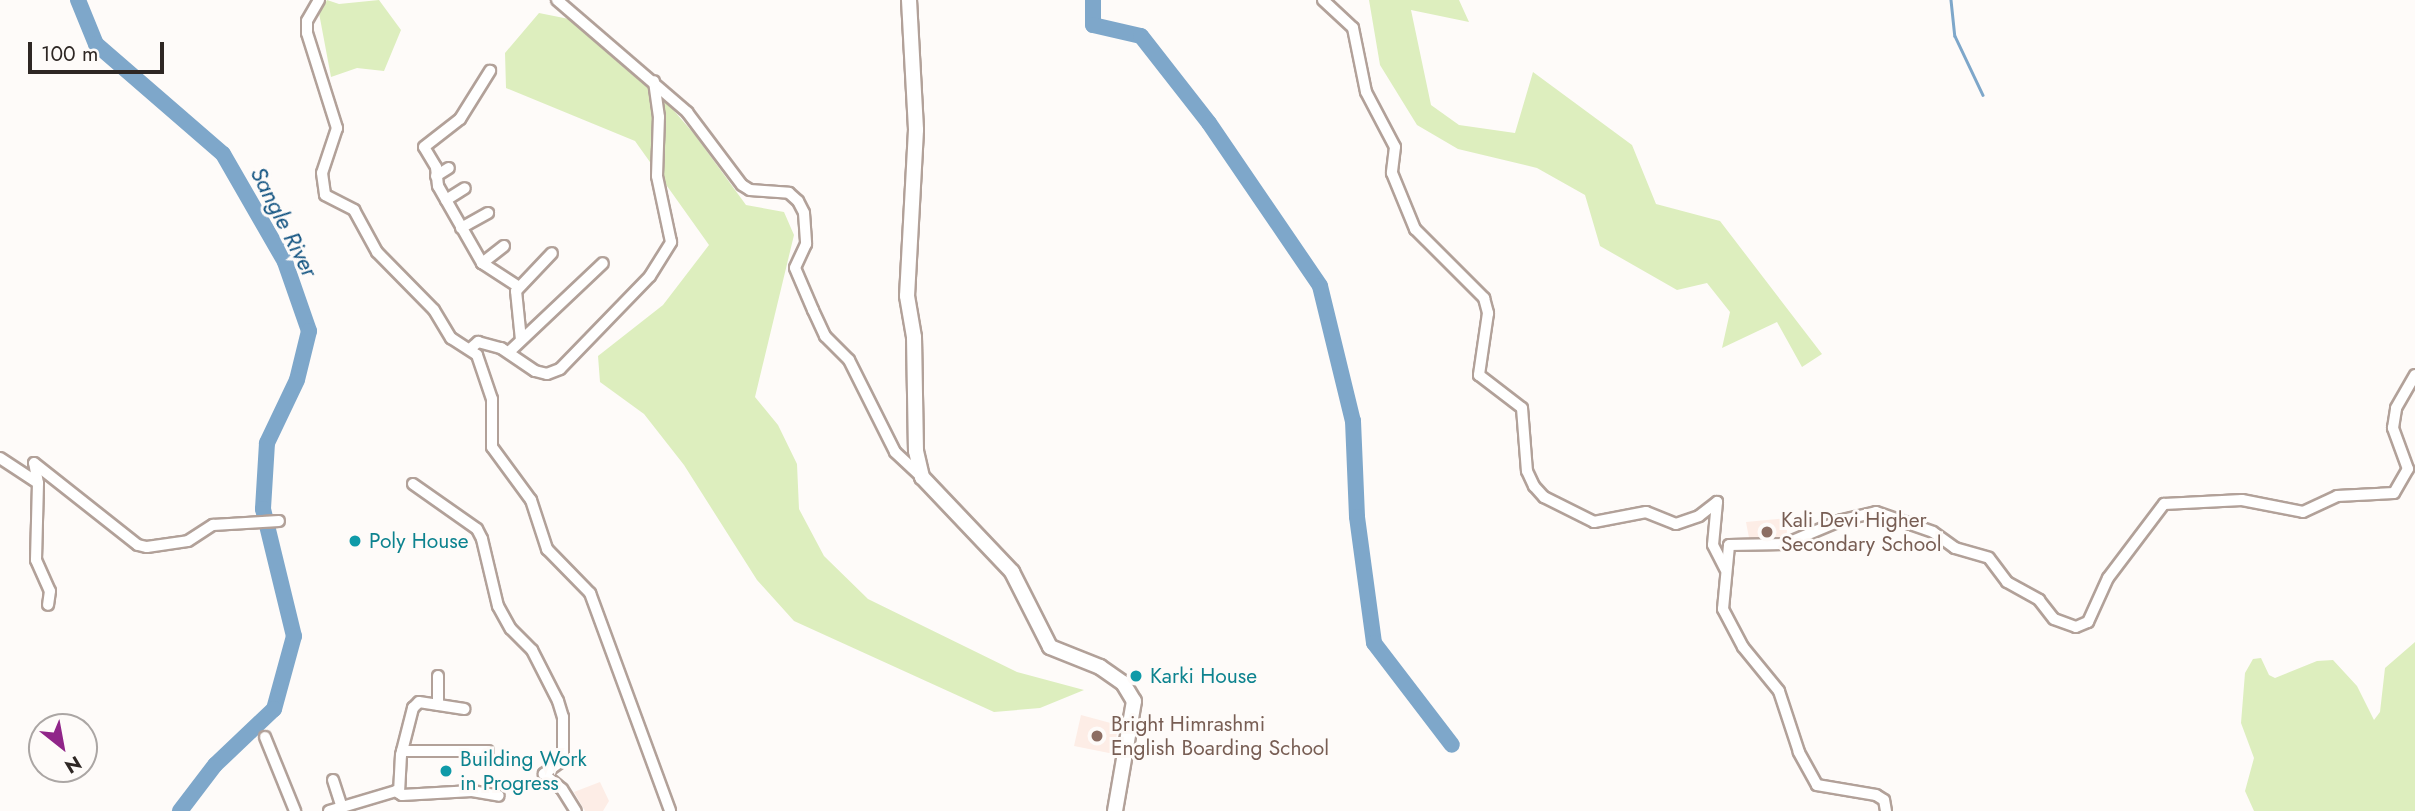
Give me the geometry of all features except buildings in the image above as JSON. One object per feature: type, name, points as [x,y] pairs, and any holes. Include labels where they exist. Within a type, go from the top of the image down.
[{"type":"street","points":[[319,0],[307,21],[307,33],[337,128],[322,173],[325,195],[354,210],[377,252],[434,310],[451,338],[477,355],[492,399],[492,447],[531,500],[547,549],[590,593],[670,811]]},
{"type":"street","points":[[557,0],[653,79],[687,113],[742,185],[750,190],[789,193],[798,201],[804,213],[806,244],[795,268],[825,336],[849,360],[895,452],[1012,572],[1050,646],[1100,667],[1123,683],[1134,701],[1115,811]]},
{"type":"street","points":[[909,0],[916,130],[907,296],[914,337],[916,451],[922,477]]},
{"type":"street","points":[[1323,0],[1353,28],[1366,92],[1395,146],[1392,173],[1415,229],[1484,298],[1488,313],[1479,375],[1522,408],[1527,471],[1534,486],[1544,497],[1594,522],[1646,512],[1676,524],[1699,516],[1717,502],[1713,545],[1726,569]]},
{"type":"street","points":[[490,71],[460,119],[424,147],[436,167],[436,177],[446,200],[482,263],[519,288]]},
{"type":"street","points":[[470,349],[478,342],[509,352],[535,371],[547,374],[560,369],[608,324],[665,254],[670,226],[657,176],[660,117],[653,79]]},
{"type":"street","points":[[436,177],[449,169]]},
{"type":"street","points":[[446,200],[465,188]]},
{"type":"street","points":[[461,228],[488,213]]},
{"type":"street","points":[[482,263],[504,246]]},
{"type":"street","points":[[521,340],[519,288],[552,253]]},
{"type":"street","points":[[509,352],[603,262]]},
{"type":"street","points":[[1886,811],[1884,800],[1876,795],[1817,785],[1799,752],[1779,691],[1743,647],[1723,609],[1729,545],[1785,544],[1797,536],[1876,512],[1933,532],[1955,548],[1989,558],[2007,582],[2039,600],[2053,619],[2076,627],[2088,622],[2108,578],[2164,504],[2242,500],[2303,512],[2337,496],[2394,493],[2408,470],[2393,428],[2396,408],[2415,375]]},
{"type":"street","points":[[0,458],[38,483]]},
{"type":"street","points":[[48,605],[50,591],[36,560],[38,483],[34,463],[138,545],[147,547],[188,541],[213,526],[275,521]]},
{"type":"street","points":[[412,484],[477,529],[482,539],[498,606],[511,629],[532,650],[558,701],[563,717],[563,760],[544,774],[562,789],[576,811]]},
{"type":"street","points":[[438,676],[438,705]]},
{"type":"street","points":[[399,793],[402,751],[414,708],[419,702],[464,709]]},
{"type":"street","points":[[265,737],[295,811]]},
{"type":"street","points":[[402,751],[488,751]]},
{"type":"street","points":[[333,780],[342,807]]},
{"type":"street","points":[[329,811],[399,793],[472,791],[499,796]]},
{"type":"shaded area","name":"Kali Devi Higher Secondary School","points":[[1788,518],[1786,541],[1750,543],[1746,522]]},
{"type":"shaded area","name":"Bright Himrashmi English Boarding School","points":[[1081,715],[1118,725],[1114,754],[1074,746]]},
{"type":"shaded area","points":[[600,782],[609,801],[603,811],[585,811],[574,792]]},
{"type":"green space","points":[[327,0],[339,4],[379,0],[401,30],[384,71],[357,68],[331,77],[319,13]]},
{"type":"green space","points":[[1369,0],[1459,0],[1469,22],[1411,10],[1431,105],[1459,125],[1515,133],[1533,72],[1632,145],[1656,204],[1720,221],[1822,354],[1802,367],[1777,322],[1722,348],[1730,312],[1707,283],[1677,290],[1600,246],[1585,195],[1537,168],[1458,149],[1417,125],[1380,65]]},
{"type":"green space","points":[[539,13],[574,20],[636,67],[695,135],[746,205],[784,212],[794,235],[755,397],[778,425],[797,464],[799,509],[824,556],[868,599],[1017,672],[1084,690],[1040,708],[994,712],[794,621],[757,580],[684,465],[644,414],[600,382],[598,356],[663,305],[709,245],[635,141],[506,88],[505,53]]},
{"type":"green space","points":[[2415,642],[2415,811],[2254,811],[2245,791],[2254,758],[2241,723],[2245,673],[2253,659],[2261,658],[2269,675],[2275,678],[2317,661],[2333,660],[2357,686],[2374,720],[2380,712],[2385,668]]},
{"type":"waterway","name":"Sangle River","points":[[78,0],[96,44],[223,154],[285,262],[309,331],[297,380],[267,443],[263,509],[294,636],[274,709],[215,765],[180,811]]},
{"type":"waterway","points":[[1093,0],[1093,25],[1141,36],[1209,123],[1320,286],[1353,421],[1357,517],[1374,643],[1452,745]]},
{"type":"waterway","points":[[1951,0],[1955,36],[1983,95]]},
{"type":"place","name":"Kali Devi Higher Secondary School","points":[[1767,532]]},
{"type":"place","name":"Poly House","points":[[355,541]]},
{"type":"place","name":"Karki House","points":[[1136,676]]},
{"type":"place","name":"Bright Himrashmi English Boarding School","points":[[1097,736]]},
{"type":"place","name":"Building Work in Progress","points":[[446,771]]}]
